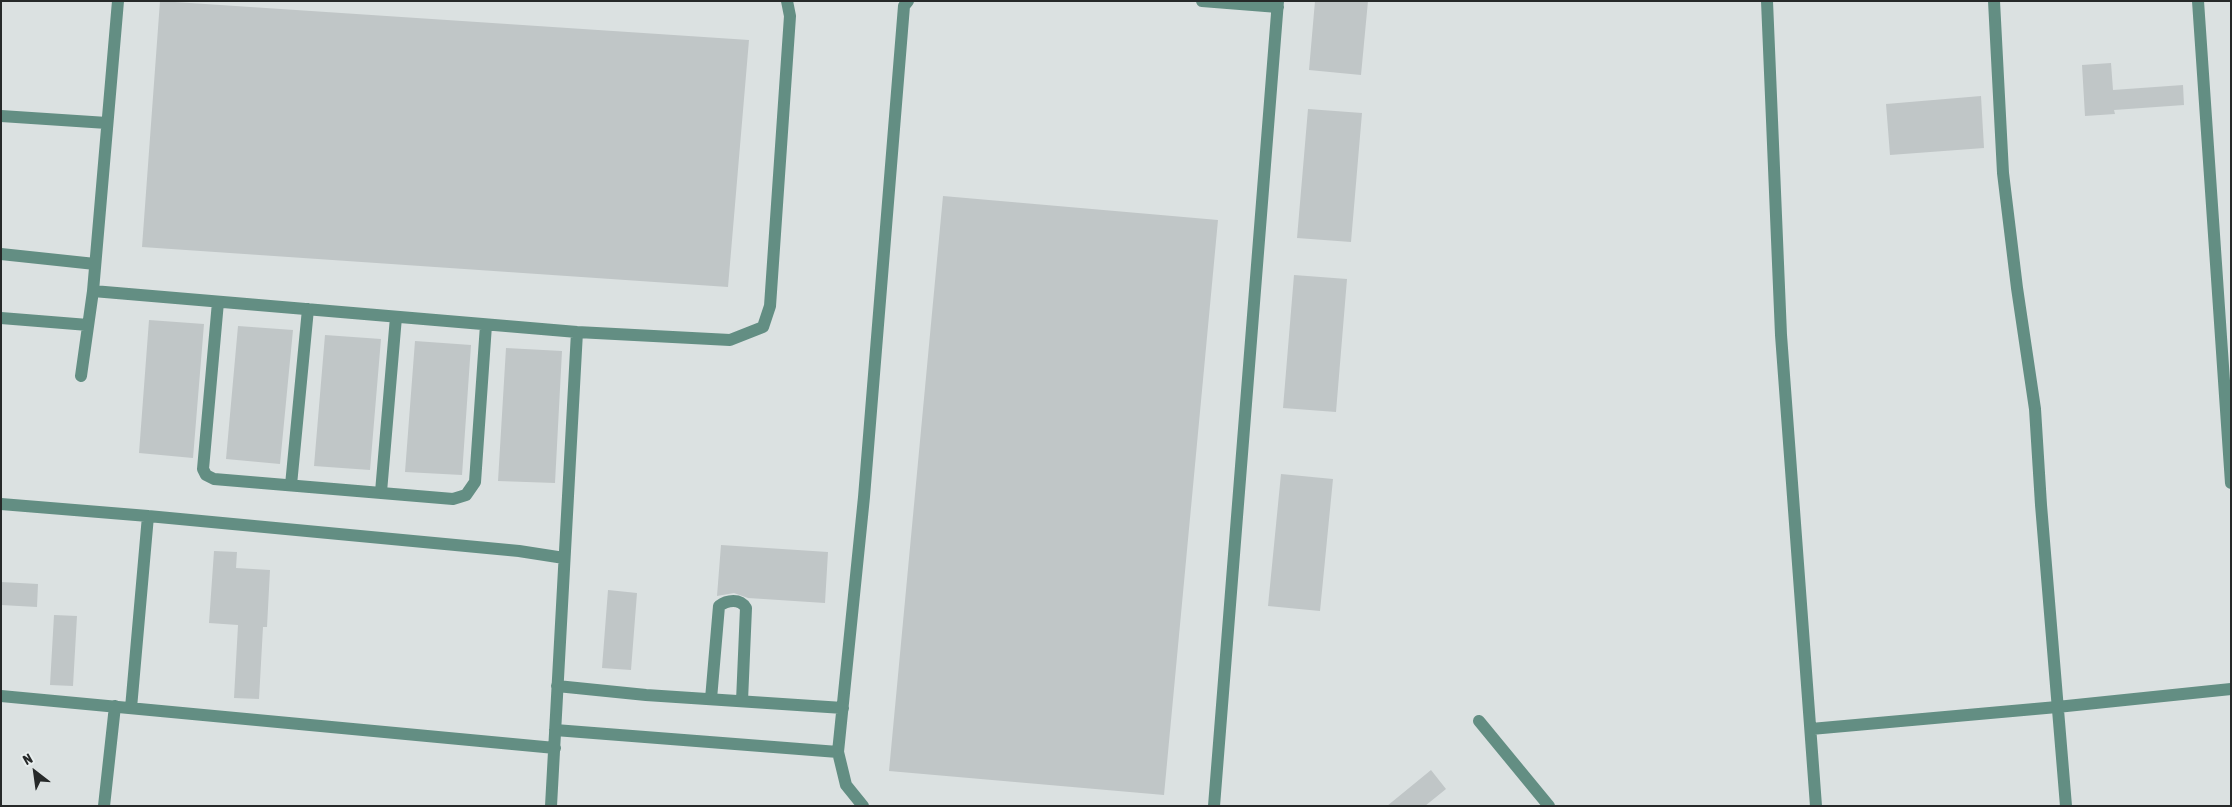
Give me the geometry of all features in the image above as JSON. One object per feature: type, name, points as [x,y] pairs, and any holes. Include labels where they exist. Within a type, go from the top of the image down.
[{"type":"street","points":[[82,376],[93,291],[118,1]]},
{"type":"street","points":[[93,291],[577,332],[730,340],[762,327],[770,306],[790,16],[787,1]]},
{"type":"street","points":[[863,806],[846,785],[838,752],[865,488],[904,6],[908,1]]},
{"type":"street","points":[[1202,1],[1278,4],[1214,806]]},
{"type":"street","points":[[1767,1],[1781,335],[1816,806]]},
{"type":"street","points":[[1994,1],[2003,173],[2017,288],[2035,409],[2066,806]]},
{"type":"street","points":[[2198,1],[2231,483]]},
{"type":"street","points":[[1,116],[107,123]]},
{"type":"street","points":[[1,254],[95,264]]},
{"type":"street","points":[[218,302],[203,469],[206,475],[214,479],[454,499],[466,495],[474,482],[486,325]]},
{"type":"street","points":[[291,485],[308,309]]},
{"type":"street","points":[[381,492],[396,317]]},
{"type":"street","points":[[1,318],[88,325]]},
{"type":"street","points":[[551,806],[577,332]]},
{"type":"street","points":[[1,504],[519,551],[564,558]]},
{"type":"street","points":[[130,708],[148,516]]},
{"type":"street","points":[[711,699],[719,606],[733,601],[740,602],[746,608],[742,701]]},
{"type":"street","points":[[557,686],[843,708]]},
{"type":"street","points":[[1811,729],[2231,689]]},
{"type":"street","points":[[1,696],[555,748]]},
{"type":"street","points":[[104,806],[115,706]]},
{"type":"street","points":[[1479,722],[1549,806]]},
{"type":"street","points":[[555,730],[838,752]]},
{"type":"building","points":[[160,1],[749,40],[728,287],[142,247]]},
{"type":"building","points":[[1315,1],[1368,1],[1361,75],[1309,70]]},
{"type":"building","points":[[2111,63],[2113,90],[2183,85],[2184,105],[2114,110],[2115,114],[2085,116],[2082,65]]},
{"type":"building","points":[[1981,96],[1984,148],[1890,155],[1886,104]]},
{"type":"building","points":[[1308,109],[1362,113],[1351,242],[1297,238]]},
{"type":"building","points":[[943,196],[1218,220],[1164,795],[889,771]]},
{"type":"building","points":[[1294,275],[1347,279],[1336,412],[1283,408]]},
{"type":"building","points":[[149,320],[204,324],[193,458],[139,453]]},
{"type":"building","points":[[238,326],[293,330],[280,464],[226,459]]},
{"type":"building","points":[[325,335],[381,339],[370,470],[314,466]]},
{"type":"building","points":[[415,341],[471,345],[462,475],[405,472]]},
{"type":"building","points":[[506,348],[562,351],[555,483],[498,481]]},
{"type":"building","points":[[1281,474],[1333,479],[1320,611],[1268,606]]},
{"type":"building","points":[[721,545],[828,552],[825,603],[748,598],[734,593],[717,596]]},
{"type":"building","points":[[214,551],[237,552],[236,568],[270,570],[267,627],[263,627],[259,699],[234,698],[238,625],[209,623]]},
{"type":"building","points":[[1,582],[38,584],[37,607],[1,605]]},
{"type":"building","points":[[608,590],[637,593],[631,670],[602,668]]},
{"type":"building","points":[[54,615],[77,616],[73,686],[50,685]]},
{"type":"building","points":[[1431,770],[1446,789],[1425,806],[1387,806]]}]
